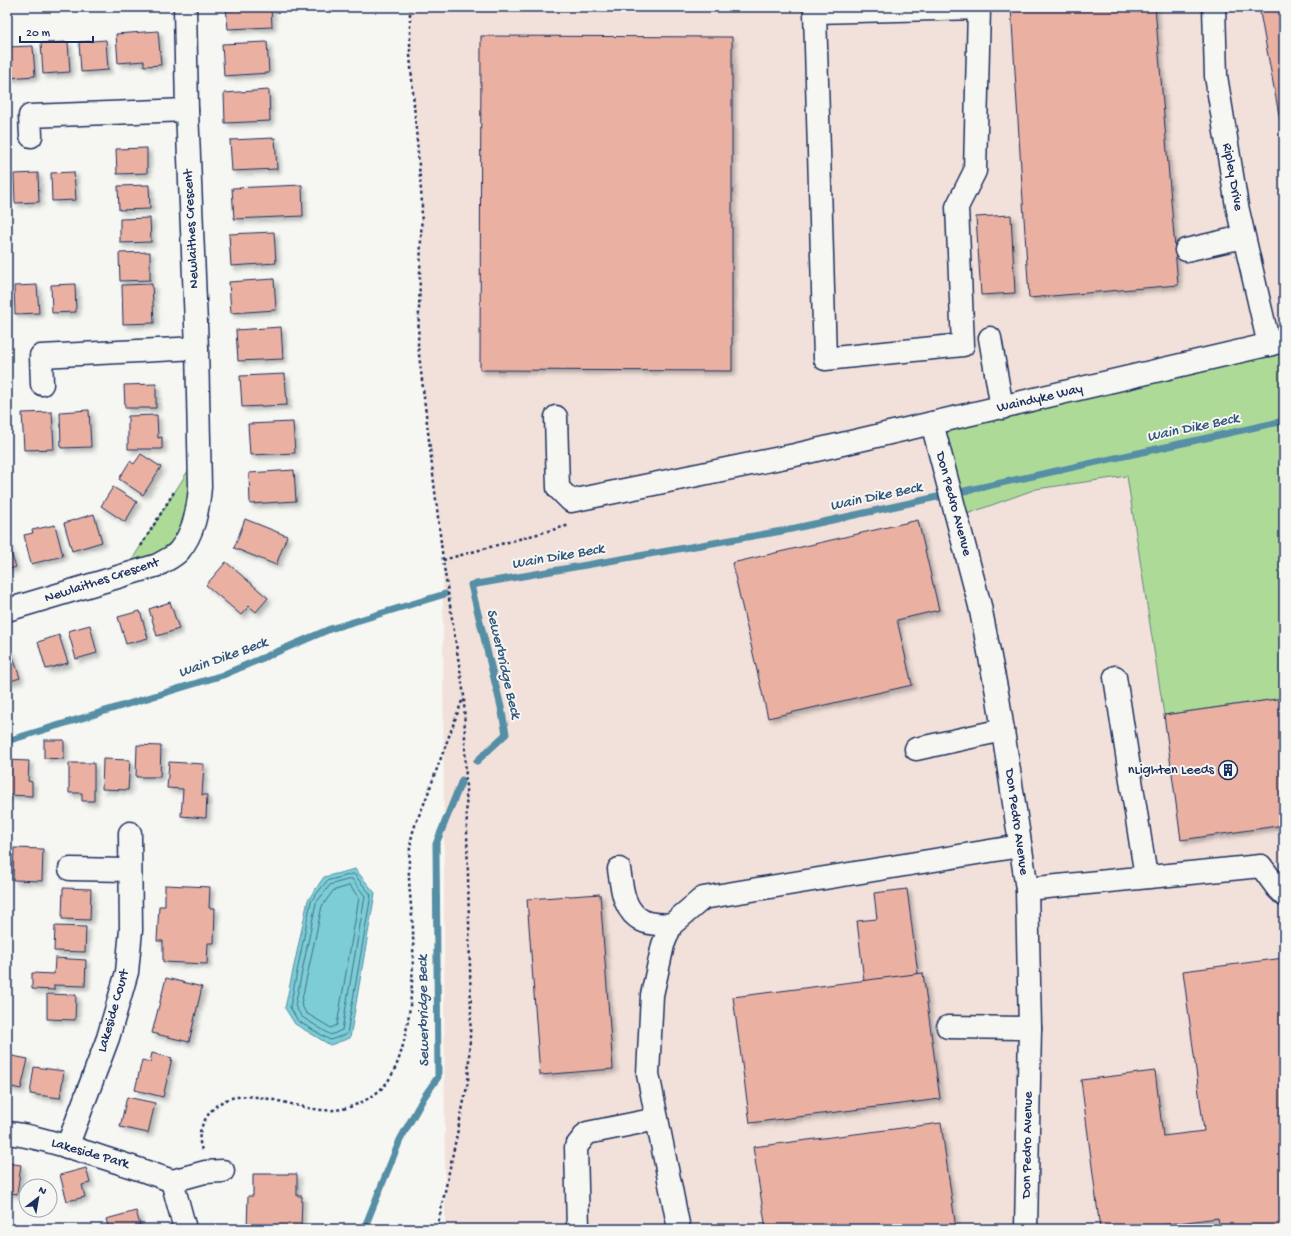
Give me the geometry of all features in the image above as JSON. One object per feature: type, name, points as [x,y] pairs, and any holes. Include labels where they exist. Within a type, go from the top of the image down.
[{"type":"street","name":"Newlaithes Crescent","points":[[7,610],[158,565],[178,552],[192,531],[199,508],[200,487],[197,348],[184,7]]},
{"type":"street","points":[[979,7],[975,171],[957,207],[964,345],[825,359],[815,12],[979,7]]},
{"type":"street","name":"Ripley Drive","points":[[1214,7],[1216,76],[1243,237],[1277,343]]},
{"type":"street","points":[[31,136],[30,116],[187,110]]},
{"type":"street","points":[[1186,250],[1243,237]]},
{"type":"street","points":[[990,338],[1002,408]]},
{"type":"street","name":"Waindyke Way","points":[[556,417],[558,488],[571,501],[795,455],[1277,343]]},
{"type":"street","points":[[42,384],[41,356],[197,348]]},
{"type":"street","name":"Don Pedro Avenue","points":[[932,423],[980,606],[1003,730],[1027,889],[1030,1028],[1026,1229]]},
{"type":"street","points":[[1115,677],[1146,877]]},
{"type":"street","points":[[916,749],[1003,730]]},
{"type":"street","name":"Lakeside Court","points":[[67,1147],[108,1038],[128,972],[131,930],[130,833]]},
{"type":"street","points":[[679,1229],[648,1074],[652,996],[663,945],[671,925],[703,898],[1020,846]]},
{"type":"street","points":[[1027,889],[1261,866],[1278,890],[1284,894]]},
{"type":"street","points":[[619,869],[623,897],[634,914],[644,922],[671,925]]},
{"type":"street","points":[[70,870],[130,870]]},
{"type":"street","points":[[948,1027],[1030,1028]]},
{"type":"street","points":[[578,1229],[576,1147],[587,1133],[658,1120]]},
{"type":"street","name":"Lakeside Park","points":[[7,1133],[19,1134],[67,1147],[141,1169],[172,1181]]},
{"type":"street","points":[[185,1229],[172,1181],[214,1171]]},
{"type":"path","points":[[410,7],[410,55],[422,203],[418,346],[443,560],[464,696],[471,1013],[468,1082],[437,1229]]},
{"type":"path","points":[[121,577],[178,487]]},
{"type":"path","points":[[214,1171],[204,1155],[198,1141],[202,1126],[209,1112],[224,1102],[239,1097],[260,1097],[278,1099],[316,1110],[335,1110],[351,1106],[369,1098],[383,1088],[394,1070],[403,1045],[412,985],[412,929],[408,865],[411,839],[464,696]]},
{"type":"shaded area","points":[[410,7],[1284,7],[1284,1229],[445,1229],[443,560],[418,346],[422,203],[410,55]]},
{"type":"green space","points":[[1284,341],[1284,698],[1164,715],[1127,476],[1036,489],[956,518],[932,423]]},
{"type":"green space","points":[[198,455],[178,552],[121,577]]},
{"type":"water","points":[[355,869],[375,893],[350,1038],[330,1045],[295,1024],[285,1008],[308,900],[324,877]]},
{"type":"building","points":[[226,7],[271,7],[272,27],[228,29]]},
{"type":"building","points":[[1011,7],[1155,7],[1178,285],[1029,298]]},
{"type":"building","points":[[1259,7],[1284,7],[1284,119],[1280,120]]},
{"type":"building","points":[[158,31],[161,65],[144,66],[144,61],[118,63],[116,34]]},
{"type":"building","points":[[481,36],[732,37],[732,371],[480,370]]},
{"type":"building","points":[[106,40],[108,70],[81,72],[79,42]]},
{"type":"building","points":[[68,42],[70,72],[43,74],[41,43]]},
{"type":"building","points":[[267,42],[269,73],[224,76],[222,44]]},
{"type":"building","points":[[33,46],[35,76],[8,78],[7,47]]},
{"type":"building","points":[[269,90],[270,121],[225,123],[224,93]]},
{"type":"building","points":[[275,138],[277,169],[232,171],[230,140]]},
{"type":"building","points":[[147,148],[147,173],[117,174],[116,149]]},
{"type":"building","points":[[74,172],[76,200],[52,201],[51,173]]},
{"type":"building","points":[[38,173],[39,202],[15,203],[14,174]]},
{"type":"building","points":[[149,185],[150,209],[119,210],[118,186]]},
{"type":"building","points":[[302,185],[303,216],[234,219],[232,188]]},
{"type":"building","points":[[1011,215],[1015,293],[981,295],[976,217]]},
{"type":"building","points":[[150,218],[151,242],[120,243],[120,219]]},
{"type":"building","points":[[274,232],[276,263],[231,266],[229,234]]},
{"type":"building","points":[[150,252],[150,280],[120,281],[119,253]]},
{"type":"building","points":[[274,279],[276,310],[231,313],[229,282]]},
{"type":"building","points":[[75,284],[76,312],[52,313],[51,285]]},
{"type":"building","points":[[152,284],[154,323],[123,324],[122,285]]},
{"type":"building","points":[[37,285],[39,313],[15,314],[14,286]]},
{"type":"building","points":[[281,327],[283,359],[238,361],[236,330]]},
{"type":"building","points":[[285,374],[287,405],[242,407],[240,376]]},
{"type":"building","points":[[156,384],[156,408],[125,408],[124,385]]},
{"type":"building","points":[[89,410],[91,447],[61,448],[60,412]]},
{"type":"building","points":[[52,412],[54,449],[24,450],[22,413]]},
{"type":"building","points":[[157,415],[158,438],[162,437],[162,449],[128,449],[128,416]]},
{"type":"building","points":[[293,422],[295,453],[250,455],[248,424]]},
{"type":"building","points":[[141,454],[161,467],[143,495],[119,479],[130,461],[134,464]]},
{"type":"building","points":[[294,470],[296,501],[250,504],[249,473]]},
{"type":"building","points":[[113,487],[137,502],[125,522],[101,506]]},
{"type":"building","points":[[94,514],[102,542],[72,551],[64,523]]},
{"type":"building","points":[[245,519],[287,536],[276,565],[234,548]]},
{"type":"building","points":[[918,520],[939,610],[897,620],[912,685],[768,718],[732,563]]},
{"type":"building","points":[[55,525],[63,556],[31,564],[24,535],[33,533],[32,530]]},
{"type":"building","points":[[7,542],[16,567],[7,570]]},
{"type":"building","points":[[226,562],[268,598],[256,612],[249,606],[241,615],[206,585]]},
{"type":"building","points":[[170,602],[179,629],[157,636],[149,609]]},
{"type":"building","points":[[140,611],[148,638],[126,644],[118,617]]},
{"type":"building","points":[[90,625],[97,653],[76,659],[68,631]]},
{"type":"building","points":[[59,635],[68,663],[46,669],[38,642]]},
{"type":"building","points":[[11,651],[20,678],[7,682],[7,652]]},
{"type":"building","name":"nLighten Leeds","points":[[1284,698],[1284,825],[1181,840],[1164,715]]},
{"type":"building","points":[[44,740],[64,740],[64,759],[44,758]]},
{"type":"building","points":[[137,745],[161,746],[160,777],[136,777]]},
{"type":"building","points":[[103,759],[130,760],[128,790],[102,789]]},
{"type":"building","points":[[7,760],[29,761],[28,781],[32,782],[32,796],[7,795]]},
{"type":"building","points":[[169,762],[204,764],[202,795],[207,795],[206,818],[181,816],[183,789],[167,788]]},
{"type":"building","points":[[69,763],[94,763],[94,801],[82,801],[82,793],[69,793]]},
{"type":"building","points":[[14,848],[43,849],[42,881],[13,880]]},
{"type":"building","points":[[165,885],[210,887],[209,908],[215,908],[214,943],[208,943],[207,964],[163,962],[163,941],[157,941],[159,906],[165,906]]},
{"type":"building","points":[[63,888],[91,889],[90,920],[62,919]]},
{"type":"building","points":[[907,889],[918,974],[864,981],[857,921],[877,919],[874,893]]},
{"type":"building","points":[[600,894],[613,1069],[540,1075],[527,899]]},
{"type":"building","points":[[55,926],[86,927],[85,952],[54,951]]},
{"type":"building","points":[[55,958],[86,960],[85,986],[54,985],[54,990],[32,989],[32,973],[54,974]]},
{"type":"building","points":[[1284,958],[1284,1229],[1220,1229],[1218,1218],[1131,1229],[1100,1229],[1081,1080],[1155,1071],[1163,1136],[1204,1131],[1183,971]]},
{"type":"building","points":[[923,973],[940,1099],[750,1123],[733,997]]},
{"type":"building","points":[[166,978],[202,987],[189,1042],[152,1033]]},
{"type":"building","points":[[47,994],[76,995],[75,1020],[47,1019]]},
{"type":"building","points":[[152,1053],[172,1058],[163,1097],[135,1090],[142,1060],[150,1062]]},
{"type":"building","points":[[7,1055],[28,1059],[21,1089],[7,1086]]},
{"type":"building","points":[[34,1067],[64,1071],[60,1098],[30,1094]]},
{"type":"building","points":[[127,1097],[155,1103],[148,1133],[120,1127]]},
{"type":"building","points":[[941,1123],[956,1229],[766,1229],[753,1147]]},
{"type":"building","points":[[7,1163],[21,1165],[17,1194],[7,1192]]},
{"type":"building","points":[[86,1168],[90,1183],[82,1185],[85,1197],[67,1201],[60,1175]]},
{"type":"building","points":[[253,1174],[297,1174],[297,1196],[302,1196],[301,1229],[247,1229],[248,1196],[253,1196]]},
{"type":"building","points":[[136,1211],[140,1225],[134,1227],[134,1229],[109,1229],[106,1219]]},
{"type":"waterway","name":"Wain Dike Beck","points":[[477,761],[506,734],[501,707],[471,585],[782,531],[1284,421]]},
{"type":"waterway","name":"Wain Dike Beck","points":[[7,741],[223,675],[330,629],[445,594]]},
{"type":"waterway","name":"Sewerbridge Beck","points":[[364,1229],[400,1140],[424,1097],[438,1077],[436,844],[462,780]]},
{"type":"place","name":"nLighten Leeds","points":[[1228,770]]}]
